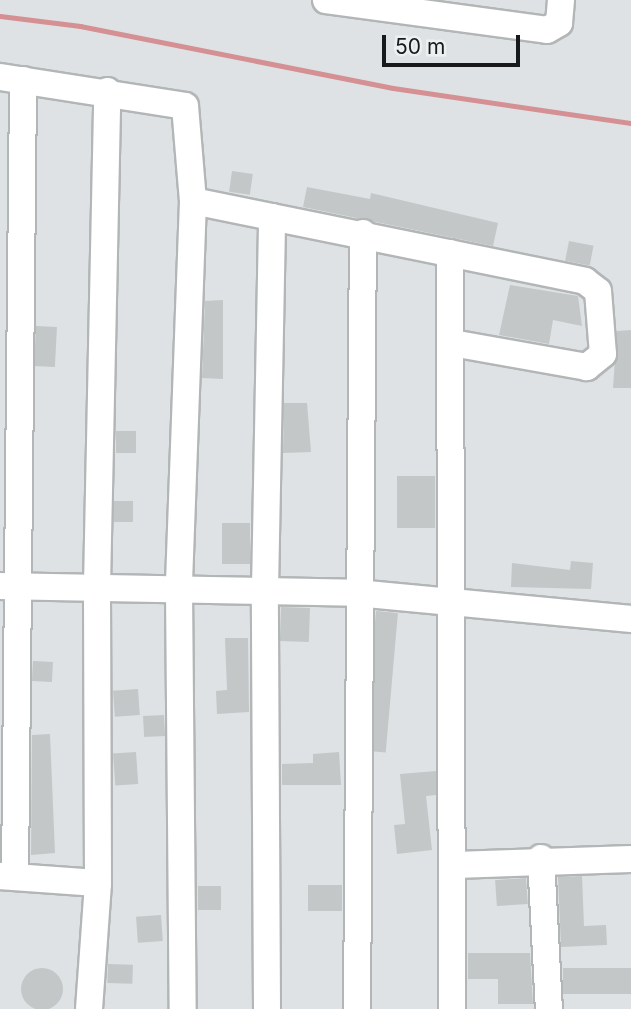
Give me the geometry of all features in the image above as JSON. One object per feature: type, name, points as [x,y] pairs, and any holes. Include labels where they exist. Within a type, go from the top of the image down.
[{"type":"street","points":[[326,0],[498,26],[547,30],[559,23],[561,0]]},
{"type":"street","points":[[480,0],[498,26]]},
{"type":"street","points":[[98,883],[7,876],[12,79],[107,91],[185,106],[193,201],[179,590],[183,1009]]},
{"type":"street","points":[[89,1009],[98,883],[97,586],[107,91]]},
{"type":"street","points":[[193,201],[363,233],[593,285],[600,299],[604,344],[598,363],[576,367],[452,343]]},
{"type":"street","points":[[267,1009],[265,589],[272,217]]},
{"type":"street","points":[[357,1009],[356,593],[363,233]]},
{"type":"street","points":[[450,253],[452,1009]]},
{"type":"street","points":[[7,586],[265,589],[356,593],[631,619]]},
{"type":"street","points":[[453,865],[541,858],[631,859]]},
{"type":"street","points":[[541,858],[549,1009]]},
{"type":"building","points":[[232,171],[253,174],[250,195],[229,192]]},
{"type":"building","points":[[307,187],[370,199],[371,193],[498,223],[493,246],[303,207]]},
{"type":"building","points":[[569,241],[594,246],[590,265],[565,261]]},
{"type":"building","points":[[510,285],[578,296],[582,326],[553,320],[549,344],[499,335]]},
{"type":"building","points":[[223,300],[223,379],[202,378],[205,301]]},
{"type":"building","points":[[36,326],[57,327],[55,367],[34,366]]},
{"type":"building","points":[[631,330],[631,388],[613,388],[617,331]]},
{"type":"building","points":[[284,403],[307,403],[311,452],[283,453]]},
{"type":"building","points":[[116,431],[136,431],[136,453],[116,453]]},
{"type":"building","points":[[397,476],[435,476],[435,528],[397,528]]},
{"type":"building","points":[[114,501],[133,501],[133,522],[114,522]]},
{"type":"building","points":[[222,523],[250,523],[250,564],[222,564]]},
{"type":"building","points":[[571,561],[593,563],[591,589],[511,587],[512,563],[570,570]]},
{"type":"building","points":[[281,607],[310,608],[309,642],[280,641]]},
{"type":"building","points":[[376,611],[398,613],[386,752],[364,750]]},
{"type":"building","points":[[225,638],[248,638],[249,712],[217,714],[216,691],[227,690]]},
{"type":"building","points":[[33,661],[53,662],[52,682],[32,681]]},
{"type":"building","points":[[138,689],[140,715],[115,717],[113,691]]},
{"type":"building","points":[[164,715],[165,736],[144,737],[143,716]]},
{"type":"building","points":[[50,734],[55,853],[31,855],[32,735]]},
{"type":"building","points":[[136,752],[138,784],[115,786],[113,754]]},
{"type":"building","points":[[339,752],[341,785],[282,785],[282,764],[313,763],[313,754]]},
{"type":"building","points":[[436,771],[436,795],[426,796],[432,850],[397,854],[394,825],[405,824],[400,774]]},
{"type":"building","points":[[582,876],[584,926],[606,925],[607,945],[561,947],[558,877]]},
{"type":"building","points":[[526,878],[528,904],[497,906],[495,880]]},
{"type":"building","points":[[308,885],[342,885],[342,911],[308,911]]},
{"type":"building","points":[[198,886],[221,886],[221,910],[198,910]]},
{"type":"building","points":[[161,915],[163,941],[138,943],[136,917]]},
{"type":"building","points":[[468,953],[530,953],[533,1004],[498,1004],[498,979],[468,979]]},
{"type":"building","points":[[108,964],[133,965],[132,984],[107,983]]},
{"type":"building","points":[[42,968],[57,974],[63,989],[57,1004],[42,1010],[27,1004],[21,989],[27,974]]},
{"type":"building","points":[[563,968],[631,968],[631,994],[563,994]]},
{"type":"waterway","points":[[0,16],[80,26],[393,88],[631,123]]}]
